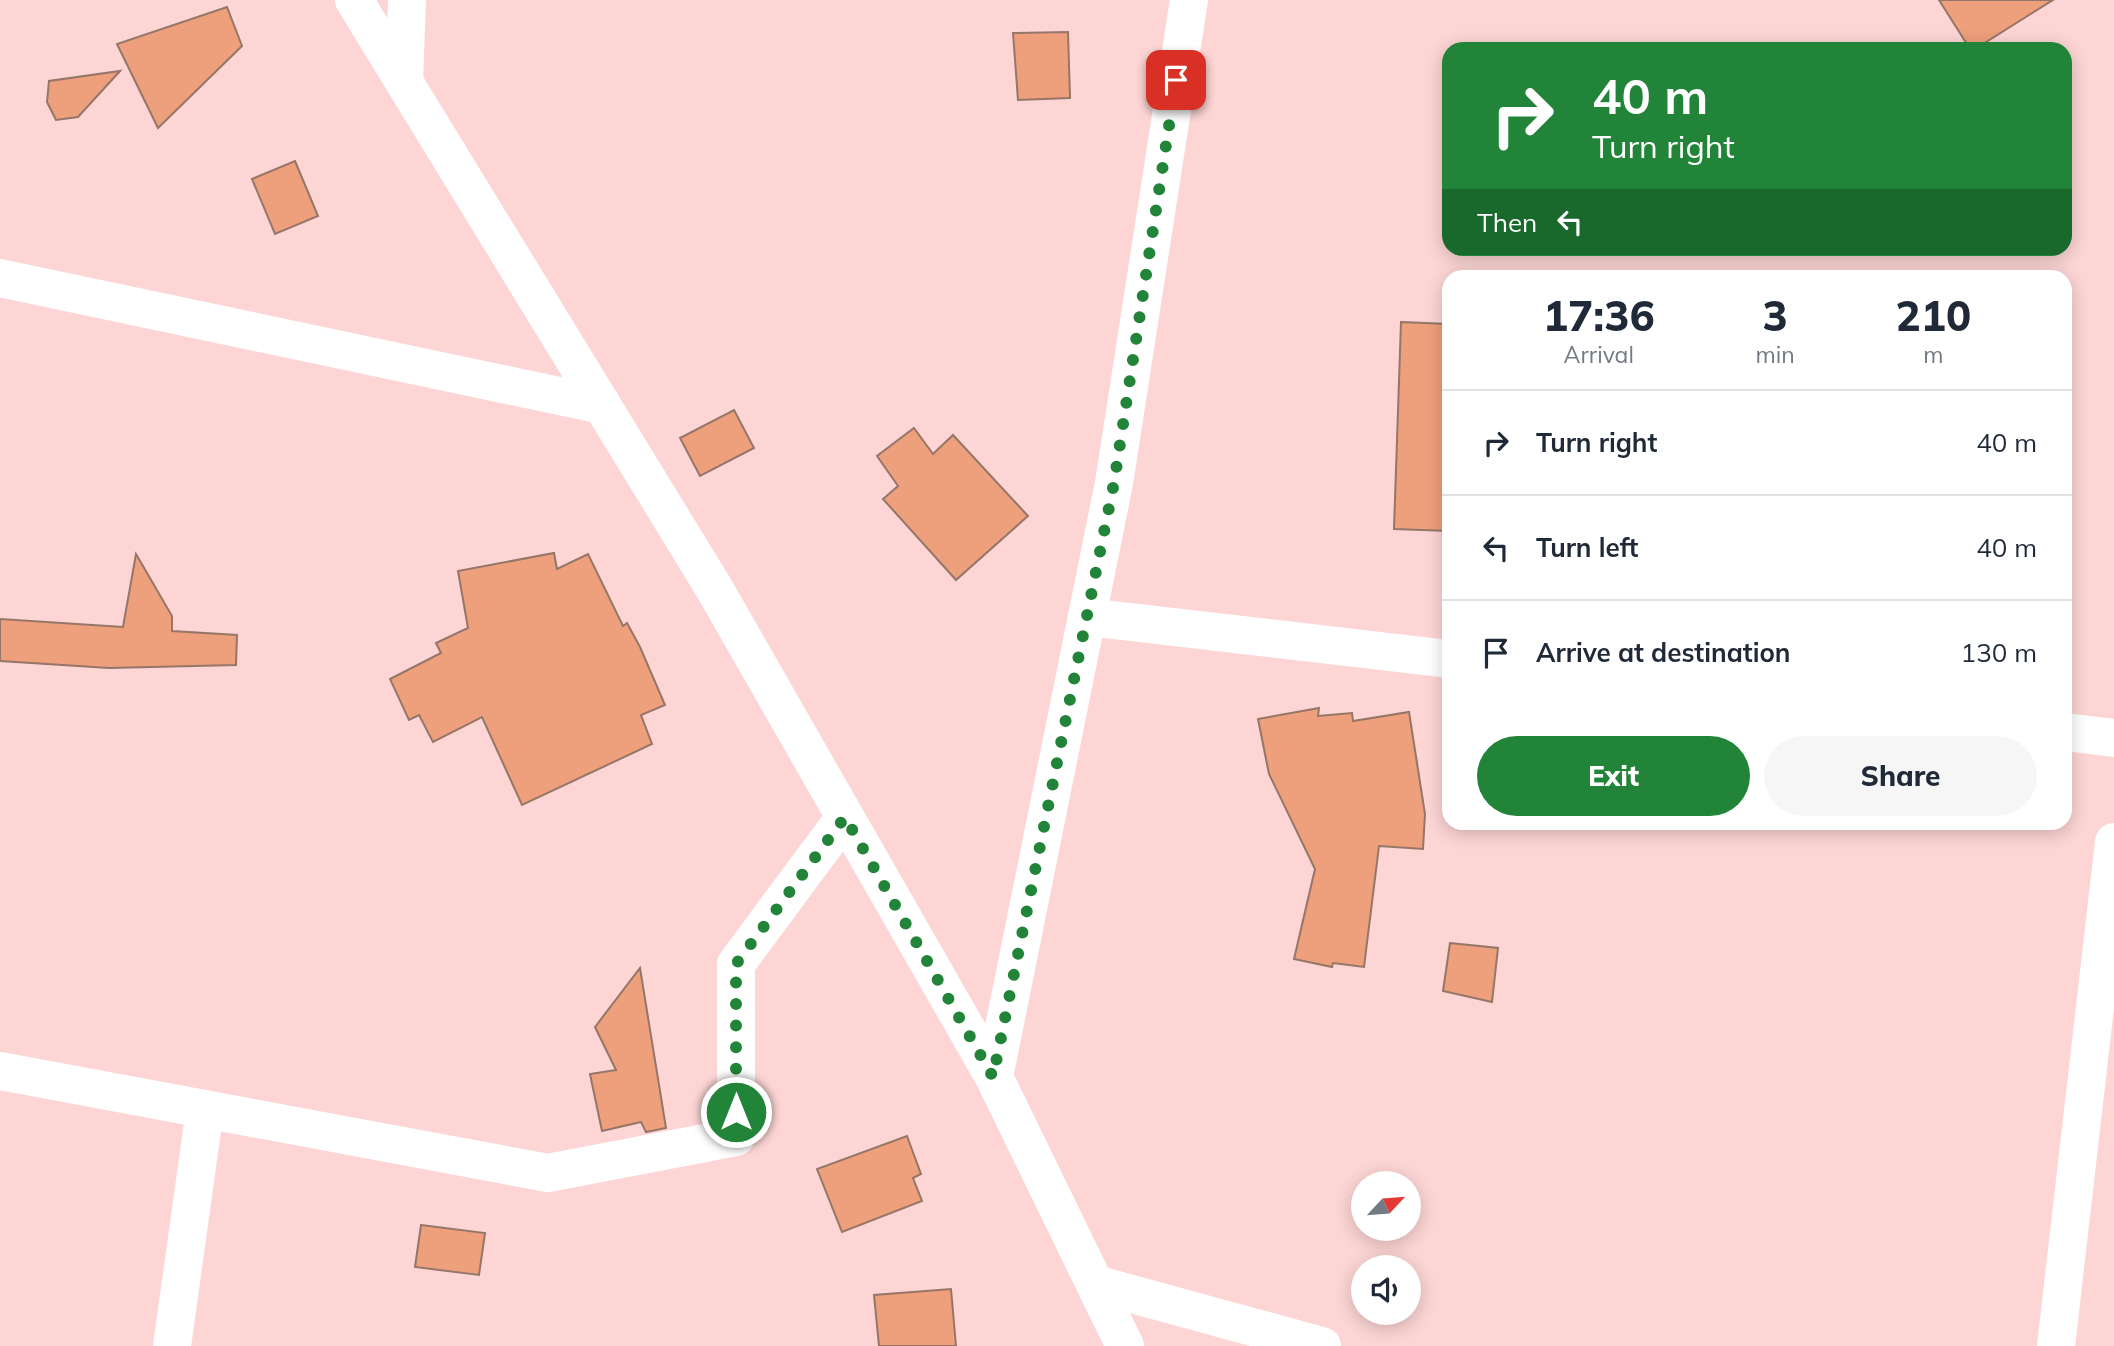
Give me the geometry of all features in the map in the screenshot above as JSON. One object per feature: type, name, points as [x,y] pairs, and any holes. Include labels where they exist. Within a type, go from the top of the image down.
[{"type":"street","points":[[354,0],[714,588],[845,817],[993,1077],[1095,1284],[1120,1343]]},
{"type":"street","points":[[404,81],[407,0]]},
{"type":"street","points":[[993,1077],[1114,483],[1189,0]]},
{"type":"street","points":[[0,278],[602,405]]},
{"type":"street","points":[[1087,617],[1442,658]]},
{"type":"street","points":[[2072,733],[2114,738]]},
{"type":"street","points":[[0,1071],[548,1172],[736,1137],[736,964],[845,817]]},
{"type":"street","points":[[2056,1346],[2114,842]]},
{"type":"street","points":[[172,1346],[205,1109]]},
{"type":"street","points":[[1095,1284],[1322,1346]]},
{"type":"building","points":[[1939,0],[2053,0],[1986,42],[1966,42]]},
{"type":"building","points":[[227,7],[242,46],[158,128],[117,44]]},
{"type":"building","points":[[1068,32],[1070,98],[1018,100],[1013,33]]},
{"type":"building","points":[[120,71],[78,117],[56,120],[47,102],[49,81]]},
{"type":"building","points":[[295,161],[318,216],[275,234],[252,179]]},
{"type":"building","points":[[1401,322],[1442,324],[1442,531],[1394,529]]},
{"type":"building","points":[[734,410],[754,448],[700,476],[680,438]]},
{"type":"building","points":[[914,428],[933,454],[953,435],[1028,516],[956,580],[883,499],[898,486],[877,456]]},
{"type":"building","points":[[554,553],[557,569],[588,554],[623,626],[627,623],[640,647],[665,705],[641,715],[652,744],[522,805],[482,717],[433,742],[419,715],[409,720],[390,679],[441,653],[436,643],[468,628],[458,571]]},
{"type":"building","points":[[136,554],[172,616],[172,631],[237,635],[236,665],[109,668],[0,661],[0,619],[123,627]]},
{"type":"building","points":[[1319,708],[1318,716],[1352,713],[1353,721],[1409,712],[1425,814],[1423,849],[1379,846],[1364,967],[1333,963],[1332,967],[1294,959],[1315,869],[1269,774],[1258,719]]},
{"type":"building","points":[[1450,943],[1498,948],[1492,1002],[1443,991]]},
{"type":"building","points":[[640,968],[666,1128],[646,1132],[641,1122],[602,1131],[590,1074],[616,1070],[595,1027]]},
{"type":"building","points":[[907,1136],[921,1174],[913,1178],[922,1201],[842,1232],[817,1169]]},
{"type":"building","points":[[421,1225],[485,1233],[479,1275],[415,1267]]},
{"type":"building","points":[[951,1289],[956,1346],[879,1346],[874,1295]]},
{"type":"route","points":[[736,1112],[736,964],[845,817],[993,1077],[1114,483],[1176,80]]}]
